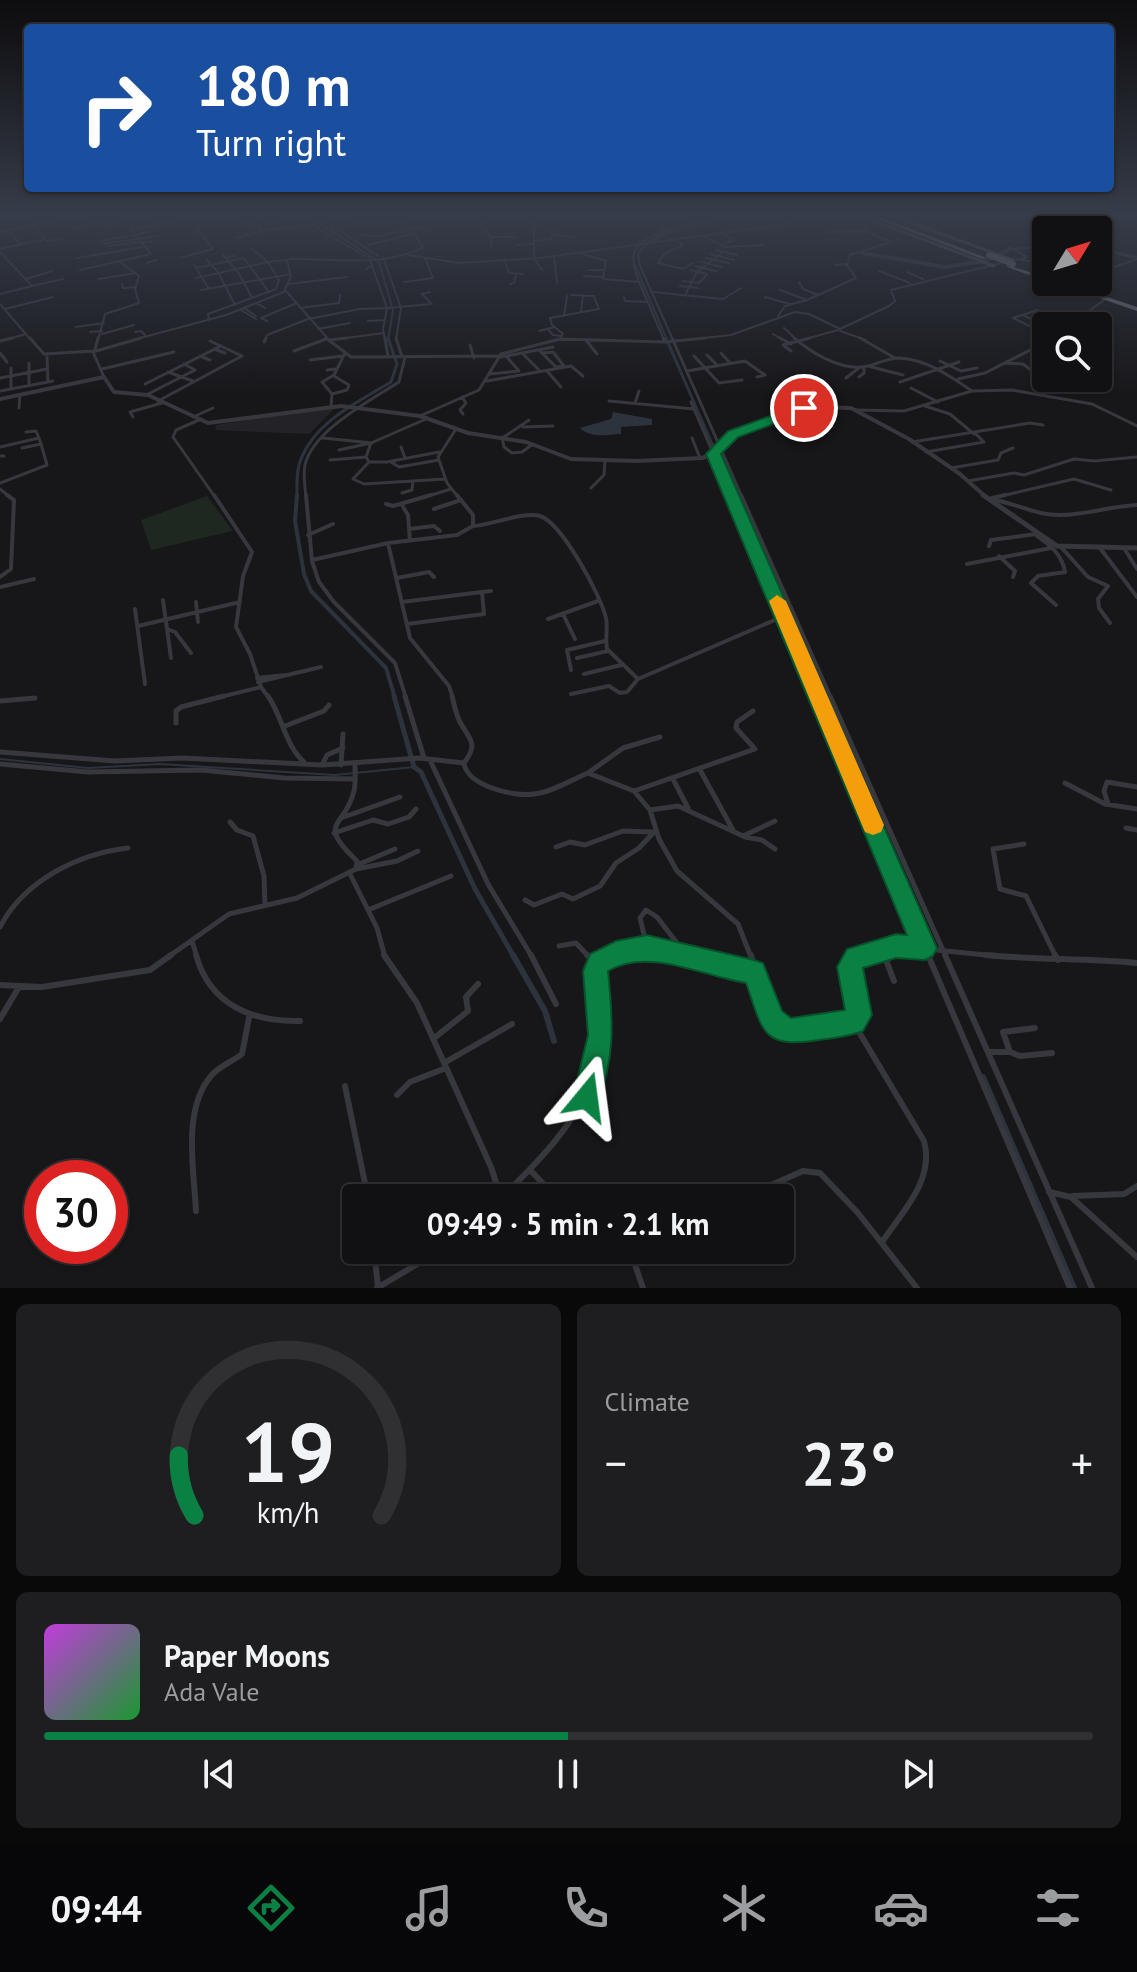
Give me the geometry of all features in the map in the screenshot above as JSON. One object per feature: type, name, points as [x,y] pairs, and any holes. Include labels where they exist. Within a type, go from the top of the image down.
[{"type":"highway","points":[[1101,296],[1137,307]]},
{"type":"highway","points":[[1106,296],[1137,307]]},
{"type":"street","points":[[23,276],[32,286]]},
{"type":"street","points":[[26,279],[35,276]]},
{"type":"street","points":[[99,279],[117,276]]},
{"type":"street","points":[[139,276],[136,287],[138,305],[105,313],[95,350],[104,377],[117,393],[146,395],[199,420],[213,423],[341,406],[420,416],[456,429],[533,444],[564,457],[605,461],[700,458],[716,451],[733,434],[802,409],[904,411],[972,391],[1012,390],[1092,404],[1137,426]]},
{"type":"street","points":[[196,278],[203,276]]},
{"type":"street","points":[[203,276],[209,289]]},
{"type":"street","points":[[221,276],[236,306]]},
{"type":"street","points":[[240,276],[252,299],[265,308]]},
{"type":"street","points":[[258,276],[269,292]]},
{"type":"street","points":[[201,290],[277,276]]},
{"type":"street","points":[[209,319],[208,314],[236,306],[278,287],[277,276]]},
{"type":"street","points":[[0,304],[45,355],[95,350],[242,309],[286,291],[291,276]]},
{"type":"street","points":[[377,276],[388,308],[384,333],[390,357]]},
{"type":"street","points":[[388,276],[400,308],[396,340],[402,357],[399,382],[355,408],[312,450],[305,465],[312,561],[322,587],[334,602],[395,663],[424,758],[488,884],[556,1004]]},
{"type":"street","points":[[404,282],[432,276]]},
{"type":"street","points":[[510,284],[514,283],[516,276]]},
{"type":"street","points":[[556,276],[557,283]]},
{"type":"street","points":[[586,276],[639,282]]},
{"type":"street","points":[[637,276],[665,342]]},
{"type":"street","points":[[645,276],[705,414],[716,451],[784,616],[1070,1288]]},
{"type":"street","points":[[686,293],[693,277],[687,276]]},
{"type":"street","points":[[683,281],[699,283],[705,276]]},
{"type":"street","points":[[778,316],[781,308],[807,300],[855,276]]},
{"type":"street","points":[[892,276],[912,284]]},
{"type":"street","points":[[916,276],[925,280]]},
{"type":"street","points":[[791,351],[783,345],[801,343],[884,309],[895,301],[891,290],[944,276]]},
{"type":"street","points":[[289,284],[347,277]]},
{"type":"street","points":[[0,294],[63,279]]},
{"type":"street","points":[[799,282],[803,289],[818,295]]},
{"type":"street","points":[[122,284],[123,288],[136,287]]},
{"type":"street","points":[[680,286],[698,288]]},
{"type":"street","points":[[651,292],[726,298],[741,288]]},
{"type":"street","points":[[582,313],[588,289]]},
{"type":"street","points":[[780,290],[807,300]]},
{"type":"street","points":[[137,295],[146,291]]},
{"type":"street","points":[[286,291],[308,319],[344,355]]},
{"type":"street","points":[[264,342],[267,335],[308,319],[360,309],[432,304],[422,294],[430,292]]},
{"type":"street","points":[[300,308],[339,303],[340,295]]},
{"type":"street","points":[[561,338],[549,319],[582,313],[599,309],[595,296],[569,295],[564,316]]},
{"type":"street","points":[[1089,312],[1105,296]]},
{"type":"street","points":[[4,309],[53,297]]},
{"type":"street","points":[[624,297],[625,301],[648,302]]},
{"type":"street","points":[[765,297],[791,304]]},
{"type":"street","points":[[276,311],[297,303]]},
{"type":"street","points":[[267,321],[261,318],[297,303]]},
{"type":"street","points":[[242,309],[256,317]]},
{"type":"street","points":[[1032,312],[1013,318],[1032,327]]},
{"type":"street","points":[[548,329],[561,338],[665,342],[731,335],[778,316],[806,313],[870,341],[895,358],[937,370],[972,391]]},
{"type":"street","points":[[1023,315],[1032,319]]},
{"type":"street","points":[[368,321],[385,320]]},
{"type":"street","points":[[76,327],[104,323]]},
{"type":"street","points":[[318,329],[350,323]]},
{"type":"street","points":[[90,332],[134,325]]},
{"type":"street","points":[[539,331],[555,327]]},
{"type":"street","points":[[784,328],[801,343],[840,362],[903,375]]},
{"type":"street","points":[[747,329],[757,334]]},
{"type":"street","points":[[135,332],[141,331],[146,336]]},
{"type":"street","points":[[294,351],[328,339],[384,333]]},
{"type":"street","points":[[0,341],[26,334]]},
{"type":"street","points":[[773,334],[791,344]]},
{"type":"street","points":[[420,416],[479,390],[498,357],[561,338]]},
{"type":"street","points":[[586,340],[597,354]]},
{"type":"street","points":[[133,417],[130,412],[160,402],[242,356],[210,341]]},
{"type":"street","points":[[649,341],[650,348]]},
{"type":"street","points":[[470,345],[475,359]]},
{"type":"street","points":[[145,384],[221,346]]},
{"type":"street","points":[[541,352],[553,347]]},
{"type":"street","points":[[214,349],[225,353]]},
{"type":"street","points":[[518,349],[539,370]]},
{"type":"street","points":[[956,379],[979,375],[1032,349]]},
{"type":"street","points":[[102,369],[174,352]]},
{"type":"street","points":[[310,360],[344,355],[356,358],[475,359],[522,353],[541,352],[553,352],[564,366],[556,367],[541,352]]},
{"type":"street","points":[[0,353],[7,362]]},
{"type":"street","points":[[721,353],[731,363]]},
{"type":"street","points":[[331,406],[332,394],[322,382],[334,376],[344,355]]},
{"type":"street","points":[[707,355],[717,366]]},
{"type":"street","points":[[200,356],[210,360]]},
{"type":"street","points":[[489,374],[519,371],[506,356]]},
{"type":"street","points":[[694,356],[719,383],[742,380]]},
{"type":"street","points":[[0,391],[50,381],[47,357]]},
{"type":"street","points":[[846,378],[864,366],[895,358]]},
{"type":"street","points":[[687,371],[747,361],[765,375],[757,377]]},
{"type":"street","points":[[940,361],[963,371],[977,368]]},
{"type":"street","points":[[900,382],[959,362]]},
{"type":"street","points":[[29,363],[29,385]]},
{"type":"street","points":[[146,395],[196,369],[183,363]]},
{"type":"street","points":[[1005,363],[1025,365],[1032,370]]},
{"type":"street","points":[[486,381],[571,366],[583,376]]},
{"type":"street","points":[[859,377],[864,374],[864,366]]},
{"type":"street","points":[[11,368],[11,389]]},
{"type":"street","points":[[0,378],[47,369]]},
{"type":"street","points":[[327,370],[336,369]]},
{"type":"street","points":[[547,371],[561,387]]},
{"type":"street","points":[[168,372],[193,381]]},
{"type":"street","points":[[332,394],[347,390],[349,385],[334,376]]},
{"type":"street","points":[[0,399],[19,401],[92,377],[104,377]]},
{"type":"street","points":[[796,380],[798,383],[789,387],[802,409],[823,429],[822,436]]},
{"type":"street","points":[[911,388],[938,402]]},
{"type":"street","points":[[621,401],[624,391]]},
{"type":"street","points":[[629,409],[639,391]]},
{"type":"street","points":[[462,397],[466,403],[460,410],[463,414]]},
{"type":"street","points":[[616,401],[694,409]]},
{"type":"street","points":[[691,402],[943,951],[1092,1288]]},
{"type":"street","points":[[643,413],[645,404]]},
{"type":"street","points":[[658,413],[660,406]]},
{"type":"street","points":[[925,406],[950,414],[984,442],[926,452]]},
{"type":"street","points":[[192,417],[213,408]]},
{"type":"street","points":[[856,410],[951,468],[988,499],[1057,547],[1088,577],[1108,586],[1098,597],[1098,603],[1110,623]]},
{"type":"street","points":[[696,415],[705,414]]},
{"type":"street","points":[[782,415],[796,424],[812,419]]},
{"type":"street","points":[[339,450],[372,443],[428,418]]},
{"type":"street","points":[[199,420],[176,430],[173,437],[252,552],[243,576],[236,627],[250,654],[259,683],[281,715],[292,751],[306,763]]},
{"type":"street","points":[[503,437],[529,420]]},
{"type":"street","points":[[912,442],[1030,423],[1043,425]]},
{"type":"street","points":[[522,427],[553,426]]},
{"type":"street","points":[[456,429],[439,452],[439,460],[451,489],[475,518],[473,526]]},
{"type":"street","points":[[0,483],[46,466],[47,460],[36,431],[26,432]]},
{"type":"street","points":[[503,437],[505,449],[516,454],[533,444]]},
{"type":"street","points":[[0,447],[39,438]]},
{"type":"street","points":[[323,438],[372,443]]},
{"type":"street","points":[[692,438],[700,458]]},
{"type":"street","points":[[366,457],[372,443]]},
{"type":"street","points":[[22,448],[41,444]]},
{"type":"street","points":[[401,447],[405,458]]},
{"type":"street","points":[[951,468],[999,459],[1001,453],[1013,448]]},
{"type":"street","points":[[439,452],[391,462],[369,462],[353,476],[355,482],[364,484],[445,479]]},
{"type":"street","points":[[330,460],[366,457]]},
{"type":"street","points":[[366,457],[369,462]]},
{"type":"street","points":[[968,481],[1014,473],[1024,475],[1052,469],[1074,459],[1096,461],[1137,457]]},
{"type":"street","points":[[391,462],[399,467],[439,460]]},
{"type":"street","points":[[591,488],[604,475],[605,461]]},
{"type":"street","points":[[988,499],[1072,479],[1100,484],[1111,490]]},
{"type":"street","points":[[402,493],[412,490],[413,481]]},
{"type":"street","points":[[386,504],[393,506],[451,489]]},
{"type":"street","points":[[0,577],[11,569],[14,500],[1,491]]},
{"type":"street","points":[[988,499],[1026,506],[1042,513],[1102,511],[1115,506],[1137,505]]},
{"type":"street","points":[[434,509],[461,500]]},
{"type":"street","points":[[402,505],[408,515],[411,541]]},
{"type":"street","points":[[312,561],[388,543],[457,535],[473,526],[499,525],[542,516],[561,537],[598,601],[606,618],[608,651],[638,679]]},
{"type":"street","points":[[308,535],[333,524]]},
{"type":"street","points":[[409,529],[433,525],[440,531]]},
{"type":"street","points":[[989,546],[991,540],[1037,534]]},
{"type":"street","points":[[388,543],[414,644],[449,686],[459,721],[471,737],[472,752],[464,763],[465,772],[474,781],[524,795],[538,794],[588,773],[623,748],[660,737]]},
{"type":"street","points":[[1056,605],[1031,583],[1038,576],[1065,572],[1057,547]]},
{"type":"street","points":[[967,564],[1057,547],[1137,548]]},
{"type":"street","points":[[1100,548],[1137,597]]},
{"type":"street","points":[[1124,548],[1137,569]]},
{"type":"street","points":[[999,556],[1015,571],[1013,577]]},
{"type":"street","points":[[397,578],[429,572],[434,577]]},
{"type":"street","points":[[7,574],[7,586]]},
{"type":"street","points":[[0,587],[34,579]]},
{"type":"street","points":[[402,602],[491,591]]},
{"type":"street","points":[[407,624],[484,614],[482,592]]},
{"type":"street","points":[[163,600],[171,658]]},
{"type":"street","points":[[548,619],[598,601]]},
{"type":"street","points":[[196,602],[198,622]]},
{"type":"street","points":[[138,626],[240,602]]},
{"type":"street","points":[[135,609],[145,684]]},
{"type":"street","points":[[563,614],[575,639]]},
{"type":"street","points":[[571,694],[609,686],[620,696],[631,689],[638,679],[784,616]]},
{"type":"street","points":[[167,629],[175,632],[191,653]]},
{"type":"street","points":[[571,670],[567,650],[605,641]]},
{"type":"street","points":[[577,658],[608,651]]},
{"type":"street","points":[[584,674],[621,665]]},
{"type":"street","points":[[176,723],[176,711],[181,707],[321,667]]},
{"type":"street","points":[[0,701],[35,698]]},
{"type":"street","points":[[285,726],[324,711],[329,705]]},
{"type":"street","points":[[634,791],[755,749],[736,728],[737,722],[753,711]]},
{"type":"street","points":[[341,765],[343,734]]},
{"type":"street","points":[[322,765],[327,755],[343,748]]},
{"type":"street","points":[[0,752],[115,761],[182,758],[355,766],[424,758],[464,763]]},
{"type":"street","points":[[0,764],[88,772],[201,770],[284,778],[355,778]]},
{"type":"street","points":[[355,766],[353,796],[334,833],[339,844],[356,857],[354,869],[379,934],[384,956],[417,1003],[496,1184]]},
{"type":"street","points":[[700,770],[734,832]]},
{"type":"street","points":[[588,773],[634,791],[650,810],[654,831],[677,871],[732,917],[744,933],[754,972],[772,1020],[783,1030],[853,1022],[859,1015],[859,1007],[851,962],[896,946],[1058,960],[1081,957],[1137,963]]},
{"type":"street","points":[[673,779],[689,810]]},
{"type":"street","points":[[1108,804],[1104,791],[1107,782],[1137,787]]},
{"type":"street","points":[[1065,783],[1108,804],[1137,809]]},
{"type":"street","points":[[339,819],[400,797]]},
{"type":"street","points":[[650,810],[678,806],[743,836],[762,840],[775,849]]},
{"type":"street","points":[[334,833],[373,820],[381,825],[388,824],[409,817],[416,809]]},
{"type":"street","points":[[743,836],[775,821]]},
{"type":"street","points":[[230,822],[237,830],[253,836],[264,876],[265,905]]},
{"type":"street","points":[[1126,828],[1137,830]]},
{"type":"street","points":[[556,847],[573,842],[585,845],[623,831],[654,831]]},
{"type":"street","points":[[525,900],[534,905],[562,894],[573,899],[588,894],[603,882],[616,863],[639,848],[654,831]]},
{"type":"street","points":[[1024,844],[993,849],[998,885],[1004,892],[1026,896],[1058,960]]},
{"type":"street","points":[[0,927],[34,884],[108,852],[128,848]]},
{"type":"street","points":[[0,985],[42,987],[144,972],[158,967],[229,914],[297,898],[395,849]]},
{"type":"street","points":[[354,869],[397,861],[418,851]]},
{"type":"street","points":[[368,910],[451,876]]},
{"type":"street","points":[[647,947],[640,918],[646,910],[657,917],[688,958]]},
{"type":"street","points":[[192,941],[202,976],[249,1018],[281,1023],[300,1021]]},
{"type":"street","points":[[516,1184],[572,1124],[590,1086],[601,1035],[597,966],[576,943],[559,946]]},
{"type":"street","points":[[597,966],[625,949],[647,947],[754,972]]},
{"type":"street","points":[[882,949],[894,981]]},
{"type":"street","points":[[433,1039],[468,1011],[466,997],[478,984]]},
{"type":"street","points":[[0,1019],[19,987]]},
{"type":"street","points":[[196,1211],[194,1138],[199,1097],[211,1076],[242,1054],[249,1018]]},
{"type":"street","points":[[853,1022],[924,1141],[929,1159],[923,1178],[882,1242]]},
{"type":"street","points":[[397,1095],[410,1082],[445,1065],[512,1024]]},
{"type":"street","points":[[1010,1052],[1003,1032],[1035,1028]]},
{"type":"street","points":[[988,1052],[1010,1052],[1020,1056],[1052,1053]]},
{"type":"street","points":[[345,1086],[365,1184]]},
{"type":"street","points":[[530,1170],[544,1184]]},
{"type":"street","points":[[774,1184],[803,1171],[820,1173],[882,1242],[917,1288]]},
{"type":"street","points":[[1049,1192],[1071,1197],[1124,1194],[1137,1186]]},
{"type":"street","points":[[1071,1197],[1137,1257]]},
{"type":"street","points":[[375,1264],[378,1288],[418,1264]]},
{"type":"street","points":[[635,1264],[643,1288]]},
{"type":"shaded area","points":[[334,409],[309,434],[215,430],[216,425]]},
{"type":"shaded area","points":[[613,412],[652,419],[652,425],[621,427],[621,434],[605,435],[594,435],[580,428],[611,419]]},
{"type":"shaded area","points":[[207,496],[233,531],[151,550],[141,520]]},
{"type":"waterway","points":[[383,276],[393,310],[388,339]]},
{"type":"waterway","points":[[640,276],[667,340]]},
{"type":"waterway","points":[[666,338],[735,497]]},
{"type":"waterway","points":[[297,495],[299,463],[317,434],[339,414],[391,382],[397,364],[388,339]]},
{"type":"waterway","points":[[297,495],[295,521],[304,574],[311,591],[386,668],[395,698]]},
{"type":"waterway","points":[[734,495],[821,698]]},
{"type":"waterway","points":[[394,696],[414,767],[421,772],[475,889],[514,957]]},
{"type":"waterway","points":[[820,696],[930,951]]},
{"type":"waterway","points":[[0,759],[88,768],[160,764],[335,775],[414,767]]},
{"type":"waterway","points":[[513,955],[545,1011],[554,1041]]},
{"type":"waterway","points":[[983,1077],[1074,1288]]},
{"type":"slow traffic","points":[[777,601],[873,825]]},
{"type":"route","points":[[587,1097],[601,1035],[597,966],[625,949],[647,947],[717,966],[754,972],[772,1020],[783,1030],[791,1031],[853,1022],[859,1015],[849,967],[855,958],[896,946],[925,948],[713,454],[733,434],[804,408]]}]
